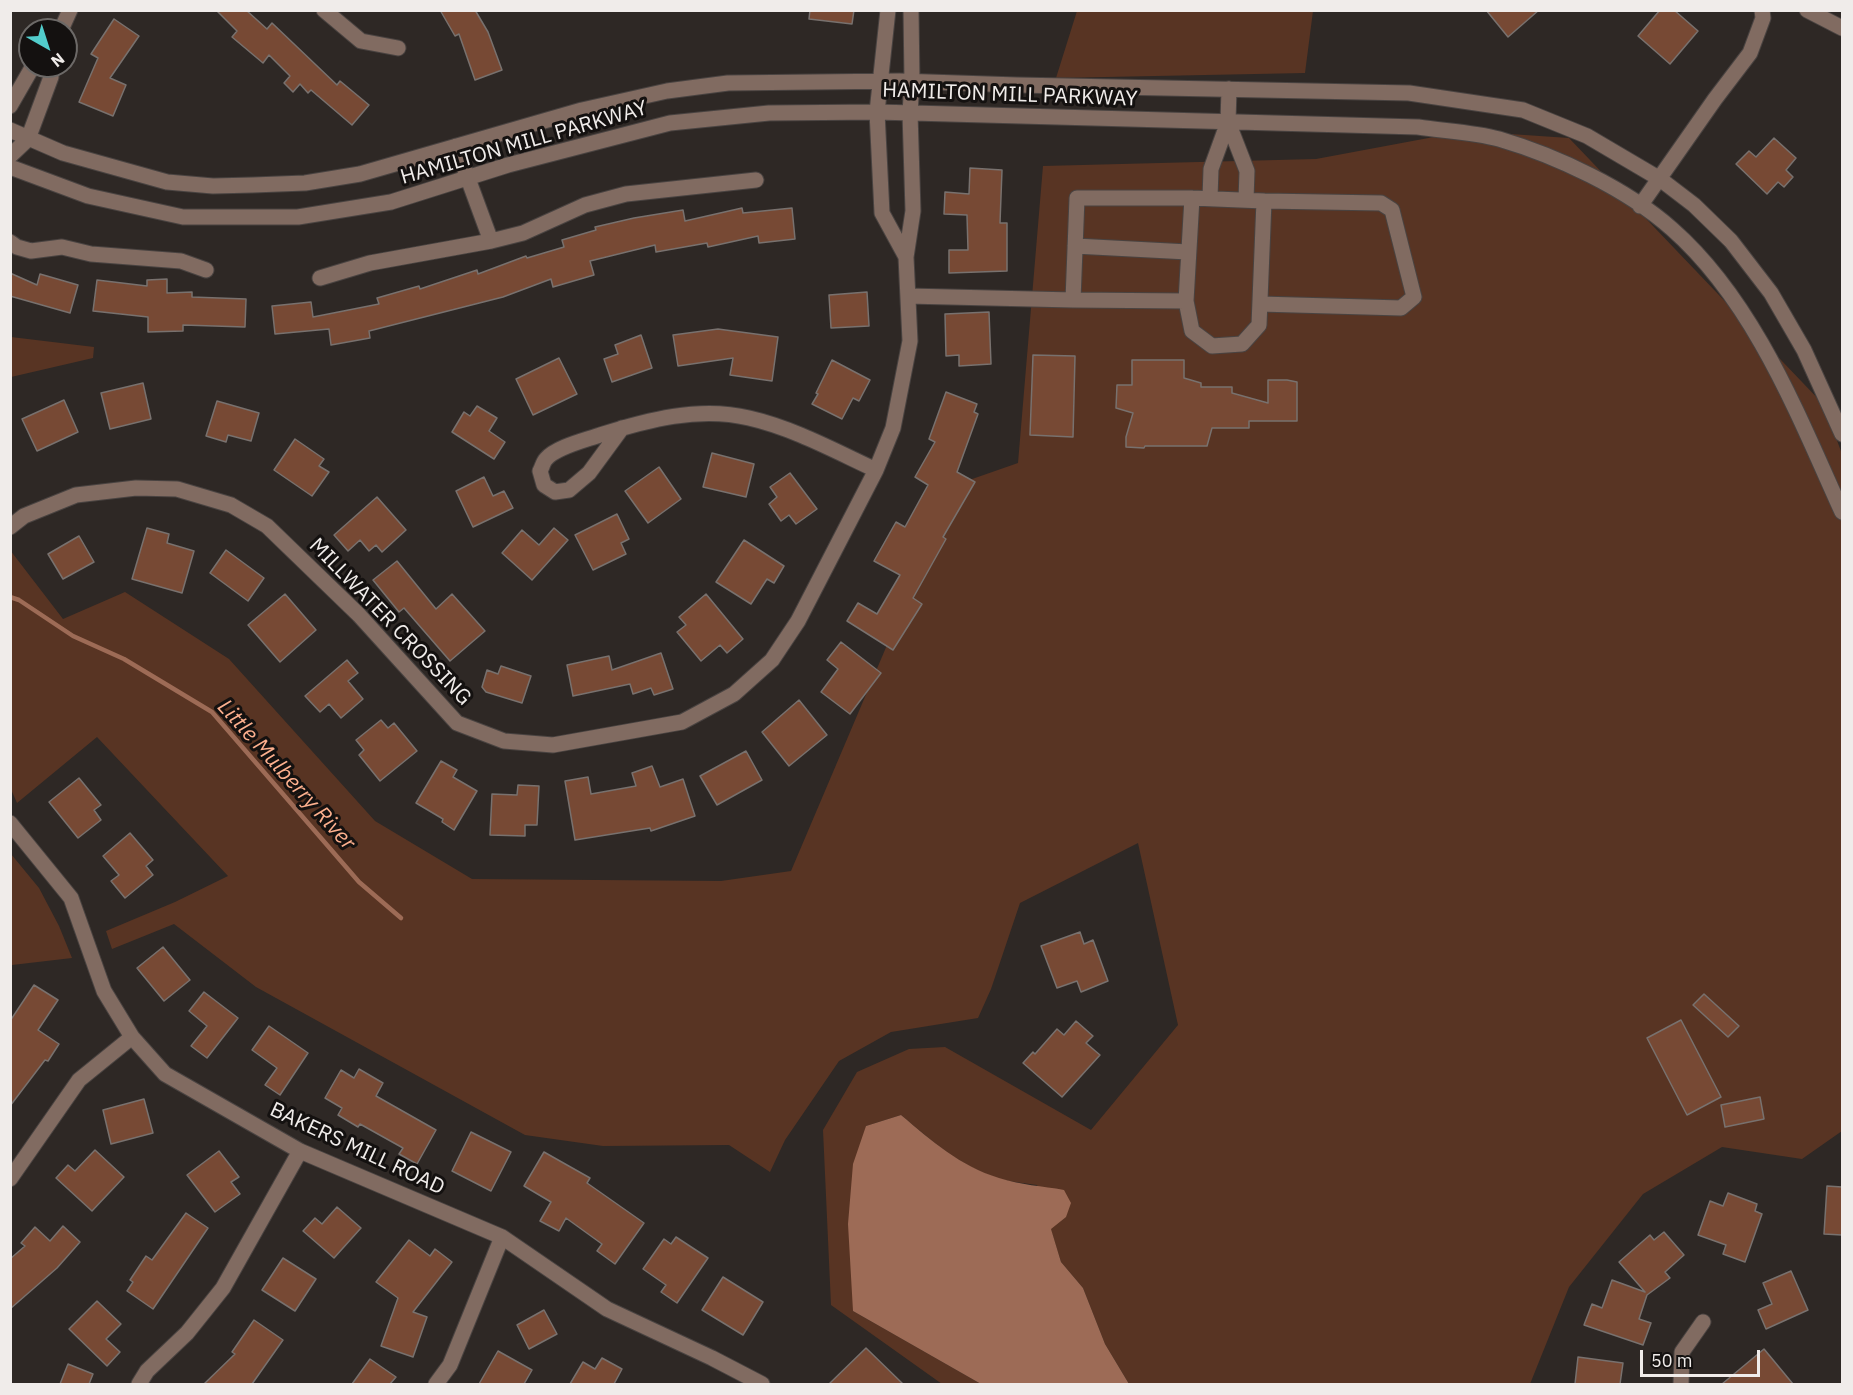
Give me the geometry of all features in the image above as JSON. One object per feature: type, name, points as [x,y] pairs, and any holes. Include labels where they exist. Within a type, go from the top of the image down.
[{"type":"street","points":[[324,10],[361,41],[398,48]]},
{"type":"street","name":"MILLWATER CROSSING","points":[[888,10],[877,112],[882,213],[906,257]]},
{"type":"street","name":"MILLWATER CROSSING","points":[[10,527],[24,516],[76,495],[136,488],[177,489],[231,505],[267,526],[359,615],[457,723],[504,741],[553,745],[682,722],[734,694],[772,660],[798,621],[876,470],[893,428],[910,340],[906,257],[913,211],[910,113],[911,10]]},
{"type":"street","points":[[1640,206],[1750,53],[1763,18],[1762,10]]},
{"type":"street","points":[[1808,10],[1842,28]]},
{"type":"street","points":[[10,106],[26,78]]},
{"type":"street","points":[[10,156],[28,139],[51,78]]},
{"type":"street","name":"HAMILTON MILL PARKWAY","points":[[10,130],[63,153],[166,182],[213,186],[316,182],[360,174],[582,110],[667,91],[728,83],[912,81],[1410,93],[1523,110],[1587,136],[1660,179],[1694,205],[1731,241],[1771,293],[1804,350],[1842,434]]},
{"type":"street","points":[[1210,198],[1210,169],[1228,122],[1229,89]]},
{"type":"street","name":"HAMILTON MILL PARKWAY","points":[[10,167],[88,196],[183,217],[298,217],[391,202],[508,165],[669,123],[769,113],[877,112],[1418,127],[1497,139],[1550,156],[1620,192],[1672,229],[1719,279],[1765,348],[1842,512]]},
{"type":"street","points":[[1228,122],[1247,171],[1246,200]]},
{"type":"street","points":[[456,146],[491,241]]},
{"type":"street","points":[[320,278],[370,263],[523,233],[585,205],[626,194],[756,180]]},
{"type":"street","points":[[1073,300],[1077,198],[1210,198],[1381,203],[1392,210],[1414,297],[1401,308],[1260,304]]},
{"type":"street","points":[[1192,198],[1186,302],[1192,331],[1212,346],[1242,344],[1260,326],[1264,201]]},
{"type":"street","points":[[10,242],[17,247],[31,251],[62,246],[91,254],[181,261],[206,270]]},
{"type":"street","points":[[1076,246],[1188,252]]},
{"type":"street","points":[[908,296],[1186,302]]},
{"type":"street","points":[[622,428],[590,473],[569,490],[555,492],[544,485],[540,471],[546,458],[564,448],[622,428],[670,416],[708,413],[747,417],[785,429],[876,470]]},
{"type":"street","name":"BAKERS MILL ROAD","points":[[10,823],[71,898],[104,991],[132,1036],[165,1074],[300,1151],[502,1237],[607,1309],[762,1384]]},
{"type":"street","points":[[10,1179],[80,1080],[132,1036]]},
{"type":"street","points":[[139,1384],[147,1371],[187,1333],[223,1288],[300,1151]]},
{"type":"street","points":[[436,1384],[450,1365],[502,1237]]},
{"type":"street","points":[[1681,1384],[1682,1352],[1703,1322]]},
{"type":"shaded area","points":[[1077,10],[1313,11],[1305,73],[1056,78]]},
{"type":"shaded area","points":[[1466,131],[1569,138],[1824,405],[1842,454],[1842,1131],[1802,1159],[1722,1147],[1643,1194],[1569,1287],[1530,1384],[1129,1384],[1105,1344],[1083,1288],[1061,1262],[1037,1185],[1000,1179],[972,1168],[901,1115],[866,1126],[853,1311],[981,1384],[942,1384],[831,1305],[823,1130],[857,1072],[909,1049],[945,1047],[1091,1130],[1178,1025],[1138,843],[1020,903],[991,989],[978,1018],[891,1032],[839,1061],[785,1140],[770,1172],[729,1145],[603,1146],[525,1135],[256,987],[174,924],[112,949],[106,931],[175,902],[228,876],[97,737],[17,803],[10,787],[10,550],[63,619],[125,592],[229,659],[375,821],[472,879],[721,881],[791,871],[955,485],[1018,463],[1043,166],[1316,159]]},
{"type":"shaded area","points":[[11,337],[94,347],[93,358],[11,377]]},
{"type":"shaded area","points":[[11,854],[39,888],[59,926],[72,958],[12,965],[11,967]]},
{"type":"shaded area","points":[[901,1115],[947,1152],[985,1173],[1015,1182],[1064,1190],[1071,1203],[1066,1217],[1051,1229],[1061,1262],[1083,1288],[1105,1344],[1129,1384],[981,1384],[853,1311],[848,1224],[853,1164],[866,1126]]},
{"type":"building","points":[[216,10],[246,10],[267,29],[272,23],[337,85],[340,81],[369,105],[352,125],[311,90],[308,93],[300,84],[293,92],[284,83],[290,76],[269,55],[263,63],[232,37],[237,31]]},
{"type":"building","points":[[440,10],[475,10],[488,32],[502,70],[475,80],[459,34],[455,36]]},
{"type":"building","points":[[810,10],[854,10],[852,24],[809,19]]},
{"type":"building","points":[[1486,10],[1539,10],[1508,37]]},
{"type":"building","points":[[1660,10],[1674,10],[1698,31],[1670,64],[1638,36]]},
{"type":"building","points":[[114,19],[139,36],[110,78],[126,85],[113,116],[79,102],[98,58],[91,54]]},
{"type":"building","points":[[1774,138],[1796,158],[1786,170],[1793,177],[1784,187],[1778,182],[1767,194],[1736,164],[1749,151],[1756,157]]},
{"type":"building","points":[[970,168],[1002,170],[1000,223],[1007,223],[1007,271],[949,273],[949,250],[968,250],[967,215],[944,214],[945,192],[969,194]]},
{"type":"building","points":[[742,208],[743,213],[792,208],[795,239],[759,243],[758,236],[708,247],[707,243],[656,252],[655,245],[590,261],[594,275],[553,287],[551,279],[503,297],[369,331],[370,338],[331,345],[329,329],[275,334],[272,306],[311,302],[313,317],[379,304],[377,298],[419,286],[420,289],[477,270],[478,274],[526,256],[527,258],[564,247],[562,240],[596,230],[595,227],[683,210],[685,221]]},
{"type":"building","points":[[10,273],[37,285],[40,274],[78,285],[70,313],[10,296]]},
{"type":"building","points":[[167,279],[167,293],[192,292],[192,297],[246,299],[245,327],[183,325],[183,331],[148,332],[148,317],[93,311],[97,280],[147,286],[147,280]]},
{"type":"building","points":[[867,292],[869,326],[831,328],[829,295]]},
{"type":"building","points":[[989,312],[991,364],[959,366],[959,355],[946,356],[945,314]]},
{"type":"building","points":[[718,329],[778,337],[772,381],[730,375],[733,358],[678,366],[673,335]]},
{"type":"building","points":[[641,335],[652,368],[612,382],[604,359],[618,354],[615,345]]},
{"type":"building","points":[[1033,355],[1075,356],[1073,437],[1030,435]]},
{"type":"building","points":[[559,358],[577,394],[533,415],[516,379]]},
{"type":"building","points":[[832,360],[870,380],[859,401],[853,398],[842,419],[812,404]]},
{"type":"building","points":[[1132,360],[1184,360],[1184,378],[1201,383],[1201,387],[1232,387],[1232,393],[1268,403],[1268,380],[1297,382],[1297,421],[1249,421],[1249,428],[1212,428],[1207,446],[1126,447],[1126,437],[1133,413],[1116,408],[1117,385],[1132,385]]},
{"type":"building","points":[[143,383],[151,419],[110,429],[101,393]]},
{"type":"building","points":[[946,392],[977,404],[974,412],[978,414],[957,472],[975,482],[943,537],[946,539],[913,598],[922,604],[893,650],[847,621],[858,603],[877,614],[900,575],[874,561],[896,522],[905,527],[928,485],[915,477],[935,442],[929,439]]},
{"type":"building","points":[[64,400],[78,432],[37,451],[22,419]]},
{"type":"building","points":[[217,401],[259,413],[251,441],[228,435],[226,442],[206,436]]},
{"type":"building","points":[[477,406],[497,418],[489,431],[505,442],[494,459],[452,432],[464,412],[470,416]]},
{"type":"building","points":[[295,439],[324,459],[319,466],[329,472],[312,496],[274,470]]},
{"type":"building","points":[[712,453],[754,464],[746,497],[703,487]]},
{"type":"building","points":[[659,467],[681,499],[648,523],[625,491]]},
{"type":"building","points":[[790,473],[817,509],[796,524],[789,515],[781,521],[769,504],[777,497],[770,487]]},
{"type":"building","points":[[484,477],[493,496],[504,491],[513,508],[473,527],[456,491]]},
{"type":"building","points":[[377,497],[406,530],[382,552],[376,545],[369,551],[360,540],[348,551],[334,535]]},
{"type":"building","points":[[617,514],[629,539],[621,543],[626,554],[593,570],[575,535]]},
{"type":"building","points":[[147,528],[169,534],[167,543],[194,551],[182,593],[132,579]]},
{"type":"building","points":[[554,528],[568,540],[532,580],[502,553],[522,530],[539,545]]},
{"type":"building","points":[[79,536],[94,562],[63,579],[48,554]]},
{"type":"building","points":[[744,540],[784,566],[774,583],[767,579],[751,604],[716,582]]},
{"type":"building","points":[[226,550],[264,578],[248,601],[210,573]]},
{"type":"building","points":[[397,561],[436,609],[452,594],[485,631],[450,661],[404,608],[399,612],[373,580]]},
{"type":"building","points":[[285,594],[316,630],[280,662],[248,625]]},
{"type":"building","points":[[706,594],[743,639],[727,653],[720,645],[701,661],[677,632],[686,625],[679,617]]},
{"type":"building","points":[[841,642],[881,673],[850,714],[821,692],[838,669],[827,660]]},
{"type":"building","points":[[661,653],[673,689],[654,695],[651,688],[633,694],[630,684],[573,696],[567,665],[609,656],[612,670]]},
{"type":"building","points":[[347,660],[358,673],[348,681],[363,699],[341,718],[329,704],[320,712],[305,696]]},
{"type":"building","points":[[501,666],[531,676],[522,703],[486,692],[482,687],[487,670],[498,674]]},
{"type":"building","points":[[799,700],[827,735],[789,766],[762,732]]},
{"type":"building","points":[[381,720],[388,728],[394,723],[417,751],[380,781],[359,755],[364,750],[356,740]]},
{"type":"building","points":[[746,751],[762,780],[717,805],[700,776]]},
{"type":"building","points":[[441,761],[457,770],[453,777],[477,791],[454,830],[442,822],[443,819],[416,803]]},
{"type":"building","points":[[652,766],[660,787],[683,779],[695,816],[651,831],[650,828],[575,840],[565,781],[588,777],[591,794],[636,786],[632,773]]},
{"type":"building","points":[[79,778],[101,805],[94,810],[101,820],[78,838],[49,802]]},
{"type":"building","points":[[518,785],[539,786],[537,825],[525,825],[525,836],[490,835],[492,794],[517,795]]},
{"type":"building","points":[[130,833],[153,860],[146,866],[153,875],[125,898],[111,881],[119,875],[103,856]]},
{"type":"building","points":[[1080,932],[1084,944],[1093,940],[1108,981],[1081,992],[1077,981],[1057,988],[1041,946]]},
{"type":"building","points":[[163,947],[190,980],[164,1001],[137,968]]},
{"type":"building","points":[[34,985],[58,1000],[38,1030],[59,1044],[48,1061],[45,1060],[10,1106],[10,1021]]},
{"type":"building","points":[[204,992],[238,1018],[207,1058],[191,1046],[207,1026],[189,1011]]},
{"type":"building","points":[[1704,994],[1739,1026],[1728,1037],[1693,1005]]},
{"type":"building","points":[[1681,1020],[1721,1097],[1687,1115],[1647,1038]]},
{"type":"building","points":[[1076,1021],[1093,1036],[1086,1043],[1100,1055],[1062,1097],[1023,1063],[1033,1052],[1035,1054],[1057,1029],[1064,1035]]},
{"type":"building","points":[[269,1026],[308,1053],[280,1095],[265,1085],[277,1068],[252,1050]]},
{"type":"building","points":[[359,1069],[383,1083],[376,1096],[436,1130],[417,1164],[399,1154],[403,1148],[360,1124],[358,1127],[338,1115],[342,1108],[325,1098],[341,1070],[354,1078]]},
{"type":"building","points":[[1760,1097],[1764,1119],[1725,1127],[1721,1105]]},
{"type":"building","points":[[144,1099],[153,1133],[111,1144],[103,1110]]},
{"type":"building","points":[[471,1132],[511,1152],[491,1191],[452,1171]]},
{"type":"building","points":[[95,1150],[124,1177],[92,1211],[56,1178],[68,1165],[75,1171]]},
{"type":"building","points":[[219,1151],[239,1177],[231,1182],[240,1194],[215,1212],[187,1175]]},
{"type":"building","points":[[544,1152],[590,1178],[587,1183],[644,1223],[615,1264],[597,1251],[602,1244],[566,1218],[559,1231],[540,1221],[551,1202],[524,1186]]},
{"type":"building","points":[[1827,1186],[1842,1187],[1842,1235],[1824,1234]]},
{"type":"building","points":[[1728,1193],[1757,1204],[1755,1211],[1762,1214],[1745,1262],[1723,1254],[1726,1245],[1698,1235],[1710,1201],[1723,1206]]},
{"type":"building","points":[[337,1207],[361,1228],[334,1258],[303,1231],[315,1218],[322,1224]]},
{"type":"building","points":[[186,1213],[208,1228],[153,1309],[127,1291],[133,1282],[130,1280],[146,1256],[152,1260]]},
{"type":"building","points":[[63,1226],[80,1242],[57,1268],[10,1309],[10,1259],[25,1246],[21,1243],[35,1227],[50,1241]]},
{"type":"building","points":[[1664,1232],[1684,1255],[1665,1272],[1670,1278],[1647,1295],[1639,1319],[1651,1323],[1643,1345],[1584,1325],[1592,1304],[1602,1308],[1612,1280],[1645,1292],[1619,1262],[1650,1235],[1654,1240]]},
{"type":"building","points":[[676,1237],[708,1258],[677,1303],[661,1292],[666,1285],[643,1269],[664,1239],[671,1244]]},
{"type":"building","points":[[409,1240],[430,1256],[435,1249],[452,1262],[413,1312],[427,1317],[413,1357],[381,1346],[398,1298],[376,1282]]},
{"type":"building","points":[[283,1258],[316,1279],[295,1311],[262,1290]]},
{"type":"building","points":[[1791,1271],[1808,1310],[1766,1329],[1758,1310],[1772,1304],[1763,1283]]},
{"type":"building","points":[[723,1277],[763,1302],[743,1335],[702,1310]]},
{"type":"building","points":[[97,1301],[121,1324],[106,1339],[120,1352],[107,1366],[69,1329]]},
{"type":"building","points":[[544,1310],[557,1334],[529,1349],[517,1325]]},
{"type":"building","points":[[254,1320],[283,1340],[252,1384],[204,1384],[235,1354],[232,1352]]},
{"type":"building","points":[[866,1348],[903,1384],[829,1384]]},
{"type":"building","points":[[1764,1349],[1793,1384],[1722,1384]]},
{"type":"building","points":[[498,1351],[532,1370],[524,1384],[479,1384]]},
{"type":"building","points":[[1578,1357],[1623,1363],[1620,1384],[1575,1384]]},
{"type":"building","points":[[602,1358],[622,1369],[614,1384],[570,1384],[583,1362],[595,1369]]},
{"type":"building","points":[[370,1359],[396,1377],[390,1384],[352,1384]]},
{"type":"building","points":[[68,1364],[93,1374],[89,1384],[60,1384]]},
{"type":"waterway","name":"Little Mulberry River","points":[[10,597],[19,600],[73,636],[124,659],[212,712],[359,882],[401,918]]}]
